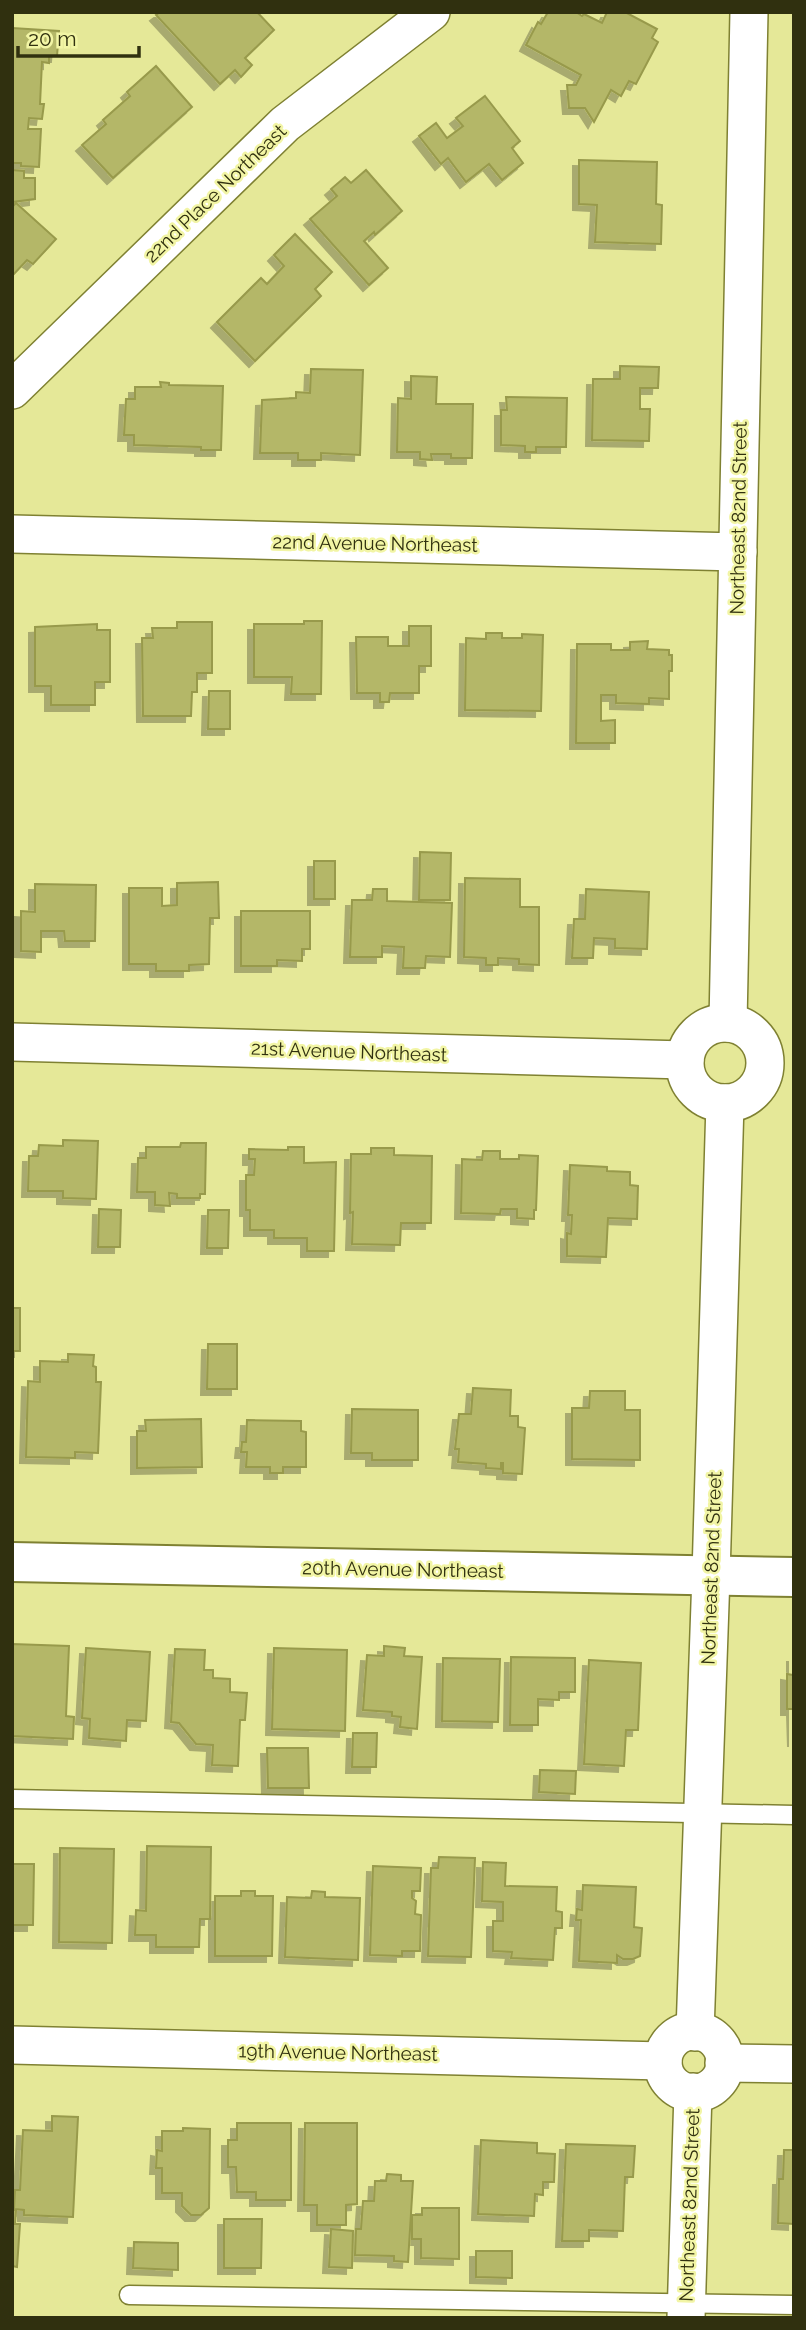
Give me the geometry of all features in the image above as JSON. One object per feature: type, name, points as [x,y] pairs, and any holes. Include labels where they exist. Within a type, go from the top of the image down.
[{"type":"street","name":"22nd Place Northeast","points":[[12,390],[285,124],[431,12]]},
{"type":"street","name":"Northeast 82nd Street","points":[[728,1023],[749,12]]},
{"type":"street","name":"22nd Avenue Northeast","points":[[12,534],[738,552]]},
{"type":"street","points":[[717,1023],[728,1023],[744,1027],[780,1063],[765,1072],[760,1084],[741,1101],[716,1103],[704,1098],[694,1089],[687,1077],[685,1060],[694,1037],[704,1028],[717,1023]]},
{"type":"street","name":"21st Avenue Northeast","points":[[12,1042],[685,1060]]},
{"type":"street","name":"Northeast 82nd Street","points":[[695,2032],[725,1103]]},
{"type":"street","name":"20th Avenue Northeast","points":[[12,1562],[794,1577]]},
{"type":"street","points":[[695,2032],[709,2035],[717,2041],[724,2063],[720,2078],[713,2086],[705,2091],[685,2092],[670,2081],[663,2061],[670,2042],[678,2035],[695,2032]]},
{"type":"street","name":"19th Avenue Northeast","points":[[12,2045],[663,2061]]},
{"type":"street","points":[[724,2063],[794,2064]]},
{"type":"street","name":"Northeast 82nd Street","points":[[686,2310],[693,2092]]},
{"type":"lane","points":[[12,1799],[794,1815]]},
{"type":"lane","points":[[129,2295],[686,2310],[794,2305]]},
{"type":"building","points":[[160,12],[257,12],[274,30],[245,58],[252,65],[241,77],[235,70],[220,84],[156,15]]},
{"type":"building","points":[[548,12],[576,12],[602,23],[607,12],[625,12],[657,29],[652,38],[658,42],[636,84],[629,81],[621,96],[611,90],[594,122],[585,108],[569,108],[567,85],[576,85],[581,75],[526,45],[538,22],[541,24]]},
{"type":"building","points":[[12,28],[59,31],[57,56],[49,56],[49,63],[42,62],[42,119],[29,118],[28,129],[41,129],[39,167],[12,163]]},
{"type":"building","points":[[156,66],[192,107],[113,178],[82,145],[106,124],[103,120],[130,96],[127,92]]},
{"type":"building","points":[[485,96],[520,141],[512,148],[523,163],[502,180],[489,164],[466,182],[448,158],[441,164],[419,136],[436,123],[447,138],[463,126],[456,118]]},
{"type":"building","points":[[579,160],[657,162],[656,204],[662,205],[661,244],[595,242],[597,205],[579,204]]},
{"type":"building","points":[[12,170],[24,171],[24,178],[35,178],[35,199],[12,202]]},
{"type":"building","points":[[366,170],[402,211],[375,235],[374,232],[364,241],[388,268],[369,285],[310,219],[337,196],[331,189],[345,177],[351,183]]},
{"type":"building","points":[[16,203],[56,239],[33,264],[27,260],[12,276],[12,207]]},
{"type":"building","points":[[295,234],[332,272],[315,289],[321,296],[255,361],[217,322],[261,278],[267,284],[284,266],[274,255]]},
{"type":"building","points":[[620,366],[659,367],[658,388],[640,388],[640,409],[650,409],[649,441],[592,440],[593,379],[620,379]]},
{"type":"building","points":[[311,369],[363,370],[360,455],[321,453],[321,460],[298,460],[298,453],[260,453],[262,400],[296,398],[296,392],[310,393]]},
{"type":"building","points":[[411,376],[437,377],[436,404],[473,404],[472,458],[431,454],[432,460],[420,459],[420,452],[397,452],[398,398],[411,399]]},
{"type":"building","points":[[160,382],[169,385],[223,386],[221,450],[134,445],[134,435],[124,435],[126,399],[135,399],[135,387],[161,387]]},
{"type":"building","points":[[506,397],[567,398],[566,447],[536,447],[536,452],[525,452],[525,446],[501,445],[501,410],[507,410]]},
{"type":"building","points":[[304,621],[322,621],[321,694],[291,694],[292,677],[254,677],[254,624],[304,624]]},
{"type":"building","points":[[177,622],[212,622],[212,673],[197,673],[197,692],[192,692],[191,716],[143,716],[142,638],[153,638],[152,628],[177,628]]},
{"type":"building","points":[[97,624],[97,630],[110,630],[110,682],[95,682],[95,705],[51,705],[51,686],[35,686],[35,627]]},
{"type":"building","points":[[409,626],[431,626],[431,666],[419,666],[419,693],[390,693],[389,702],[380,702],[380,693],[357,693],[356,637],[388,637],[388,646],[409,646]]},
{"type":"building","points":[[486,633],[502,633],[502,638],[522,638],[522,634],[543,635],[541,711],[465,710],[466,638],[486,639]]},
{"type":"building","points":[[648,641],[647,649],[669,650],[669,655],[672,655],[669,699],[649,698],[649,704],[616,703],[616,695],[601,695],[601,721],[615,720],[615,743],[576,743],[577,644],[611,644],[611,650],[630,650],[630,642]]},
{"type":"building","points":[[209,691],[230,691],[230,729],[208,729]]},
{"type":"building","points":[[420,852],[451,853],[450,900],[419,900]]},
{"type":"building","points":[[314,861],[335,861],[335,899],[314,899]]},
{"type":"building","points":[[465,878],[520,879],[520,907],[539,907],[539,965],[519,964],[519,959],[498,958],[498,965],[486,965],[486,958],[464,957]]},
{"type":"building","points":[[218,882],[219,918],[210,918],[209,964],[189,965],[189,971],[156,971],[156,964],[129,964],[129,888],[162,888],[162,906],[177,905],[177,883]]},
{"type":"building","points":[[35,884],[96,885],[95,941],[65,941],[64,931],[41,931],[41,952],[21,951],[21,911],[35,912]]},
{"type":"building","points":[[373,889],[387,889],[387,901],[452,903],[450,957],[426,956],[425,968],[403,968],[404,947],[382,946],[382,957],[350,957],[352,900],[372,900]]},
{"type":"building","points":[[586,889],[649,892],[647,949],[615,948],[615,939],[594,938],[593,958],[572,958],[574,919],[585,919]]},
{"type":"building","points":[[241,911],[310,911],[310,949],[302,949],[302,961],[277,960],[277,966],[241,966]]},
{"type":"building","points":[[63,1140],[98,1141],[96,1199],[63,1198],[63,1191],[28,1191],[29,1156],[38,1156],[39,1145],[63,1146]]},
{"type":"building","points":[[181,1143],[206,1143],[205,1194],[200,1194],[200,1198],[177,1198],[177,1194],[169,1193],[170,1206],[155,1205],[155,1192],[137,1192],[138,1158],[146,1158],[146,1147],[180,1147]]},
{"type":"building","points":[[288,1147],[304,1147],[304,1163],[336,1162],[334,1251],[307,1251],[307,1238],[274,1238],[274,1230],[250,1230],[250,1210],[246,1210],[246,1175],[254,1175],[255,1159],[249,1159],[249,1149],[288,1150]]},
{"type":"building","points":[[371,1148],[394,1148],[394,1155],[432,1156],[431,1223],[401,1223],[400,1245],[352,1244],[351,1154],[371,1154]]},
{"type":"building","points":[[483,1151],[500,1151],[500,1159],[519,1159],[519,1155],[538,1156],[534,1219],[517,1218],[517,1209],[501,1209],[500,1214],[461,1213],[462,1159],[482,1160]]},
{"type":"building","points":[[570,1165],[607,1167],[607,1171],[630,1172],[630,1185],[638,1186],[637,1219],[608,1218],[606,1257],[567,1256],[567,1233],[571,1234],[572,1215],[568,1215]]},
{"type":"building","points":[[99,1209],[121,1210],[120,1247],[98,1247]]},
{"type":"building","points":[[208,1210],[229,1210],[228,1248],[207,1248]]},
{"type":"building","points":[[12,1308],[20,1308],[20,1351],[12,1351]]},
{"type":"building","points":[[208,1344],[237,1344],[237,1389],[207,1389]]},
{"type":"building","points":[[68,1354],[94,1355],[96,1382],[101,1382],[98,1453],[75,1452],[75,1458],[26,1457],[28,1381],[40,1382],[40,1361],[68,1362]]},
{"type":"building","points":[[473,1388],[511,1390],[510,1416],[518,1416],[518,1427],[525,1428],[522,1474],[503,1473],[503,1463],[501,1469],[486,1468],[486,1464],[458,1462],[459,1449],[455,1449],[459,1414],[471,1414]]},
{"type":"building","points":[[590,1391],[625,1391],[625,1410],[640,1410],[640,1460],[572,1459],[572,1408],[589,1408]]},
{"type":"building","points":[[352,1409],[418,1410],[418,1460],[372,1460],[372,1453],[351,1453]]},
{"type":"building","points":[[201,1419],[202,1467],[137,1468],[137,1431],[146,1431],[145,1420]]},
{"type":"building","points":[[247,1420],[301,1421],[301,1431],[306,1432],[306,1467],[283,1467],[283,1473],[270,1473],[270,1467],[246,1467],[247,1452],[241,1452],[242,1442],[246,1442]]},
{"type":"building","points":[[12,1644],[69,1646],[66,1716],[74,1717],[73,1739],[12,1736]]},
{"type":"building","points":[[384,1646],[405,1648],[404,1656],[422,1657],[417,1729],[400,1727],[401,1717],[392,1716],[392,1712],[363,1710],[367,1655],[384,1656]]},
{"type":"building","points":[[86,1648],[150,1652],[146,1721],[127,1720],[126,1741],[89,1738],[90,1719],[82,1718]]},
{"type":"building","points":[[274,1648],[347,1650],[345,1731],[272,1729]]},
{"type":"building","points":[[175,1649],[205,1650],[204,1670],[213,1670],[213,1678],[230,1679],[230,1692],[247,1693],[245,1720],[240,1720],[238,1766],[212,1765],[213,1745],[196,1744],[179,1723],[171,1722]]},
{"type":"building","points":[[793,1656],[794,1741],[793,1709],[787,1709],[787,1674],[793,1675]]},
{"type":"building","points":[[511,1657],[575,1658],[575,1692],[559,1692],[559,1700],[538,1699],[538,1725],[510,1725]]},
{"type":"building","points":[[443,1658],[500,1659],[498,1722],[442,1721]]},
{"type":"building","points":[[589,1660],[641,1663],[638,1730],[626,1730],[624,1766],[584,1764]]},
{"type":"building","points":[[353,1733],[377,1733],[376,1767],[352,1767]]},
{"type":"building","points":[[267,1748],[308,1748],[309,1788],[268,1788]]},
{"type":"building","points":[[540,1770],[576,1771],[575,1794],[539,1792]]},
{"type":"building","points":[[147,1846],[211,1847],[210,1919],[200,1919],[199,1947],[156,1947],[156,1935],[135,1935],[136,1910],[146,1911]]},
{"type":"building","points":[[60,1848],[114,1849],[112,1943],[59,1942]]},
{"type":"building","points":[[439,1857],[475,1858],[471,1957],[428,1956],[431,1868],[438,1868]]},
{"type":"building","points":[[483,1862],[506,1863],[505,1886],[557,1887],[556,1911],[562,1912],[562,1928],[555,1928],[553,1960],[511,1958],[512,1952],[493,1951],[493,1921],[503,1921],[503,1902],[482,1901]]},
{"type":"building","points":[[12,1864],[34,1864],[33,1925],[12,1925]]},
{"type":"building","points":[[373,1866],[421,1868],[420,1891],[412,1891],[412,1898],[416,1901],[415,1914],[421,1915],[420,1951],[402,1951],[402,1956],[370,1955]]},
{"type":"building","points":[[583,1885],[636,1887],[634,1927],[642,1928],[640,1956],[623,1959],[617,1955],[617,1963],[579,1961],[581,1920],[576,1920],[577,1909],[582,1910]]},
{"type":"building","points":[[241,1891],[255,1891],[255,1896],[273,1896],[272,1956],[215,1956],[215,1896],[241,1896]]},
{"type":"building","points":[[312,1891],[325,1892],[325,1897],[360,1898],[358,1960],[285,1957],[287,1897],[311,1898]]},
{"type":"building","points":[[52,2116],[78,2117],[73,2217],[24,2215],[24,2210],[14,2209],[15,2190],[20,2190],[23,2130],[52,2131]]},
{"type":"building","points":[[237,2123],[291,2123],[291,2200],[256,2200],[256,2192],[237,2192],[236,2167],[228,2167],[228,2140],[237,2140]]},
{"type":"building","points":[[305,2123],[357,2123],[357,2204],[346,2205],[346,2225],[317,2225],[317,2205],[304,2205]]},
{"type":"building","points":[[183,2128],[210,2129],[209,2208],[201,2215],[191,2215],[182,2206],[182,2193],[162,2193],[162,2168],[156,2168],[157,2150],[162,2151],[162,2131],[183,2131]]},
{"type":"building","points":[[481,2140],[537,2143],[537,2153],[555,2154],[554,2182],[543,2182],[543,2195],[535,2194],[534,2216],[478,2214]]},
{"type":"building","points":[[566,2144],[635,2146],[633,2177],[625,2177],[623,2231],[589,2230],[589,2241],[562,2241]]},
{"type":"building","points":[[784,2150],[794,2150],[794,2224],[778,2223],[779,2179],[783,2179]]},
{"type":"building","points":[[387,2174],[401,2175],[401,2181],[413,2181],[408,2262],[394,2261],[394,2256],[355,2255],[356,2229],[361,2229],[363,2201],[374,2201],[375,2181],[386,2181]]},
{"type":"building","points":[[422,2208],[459,2208],[459,2259],[421,2258],[421,2239],[412,2239],[412,2215],[422,2215]]},
{"type":"building","points":[[12,2210],[16,2210],[15,2224],[20,2224],[17,2267],[12,2266]]},
{"type":"building","points":[[224,2219],[262,2219],[261,2268],[224,2268]]},
{"type":"building","points":[[331,2229],[353,2231],[352,2268],[329,2267]]},
{"type":"building","points":[[134,2242],[178,2243],[178,2270],[133,2268]]},
{"type":"building","points":[[476,2251],[512,2251],[512,2278],[476,2277]]}]
